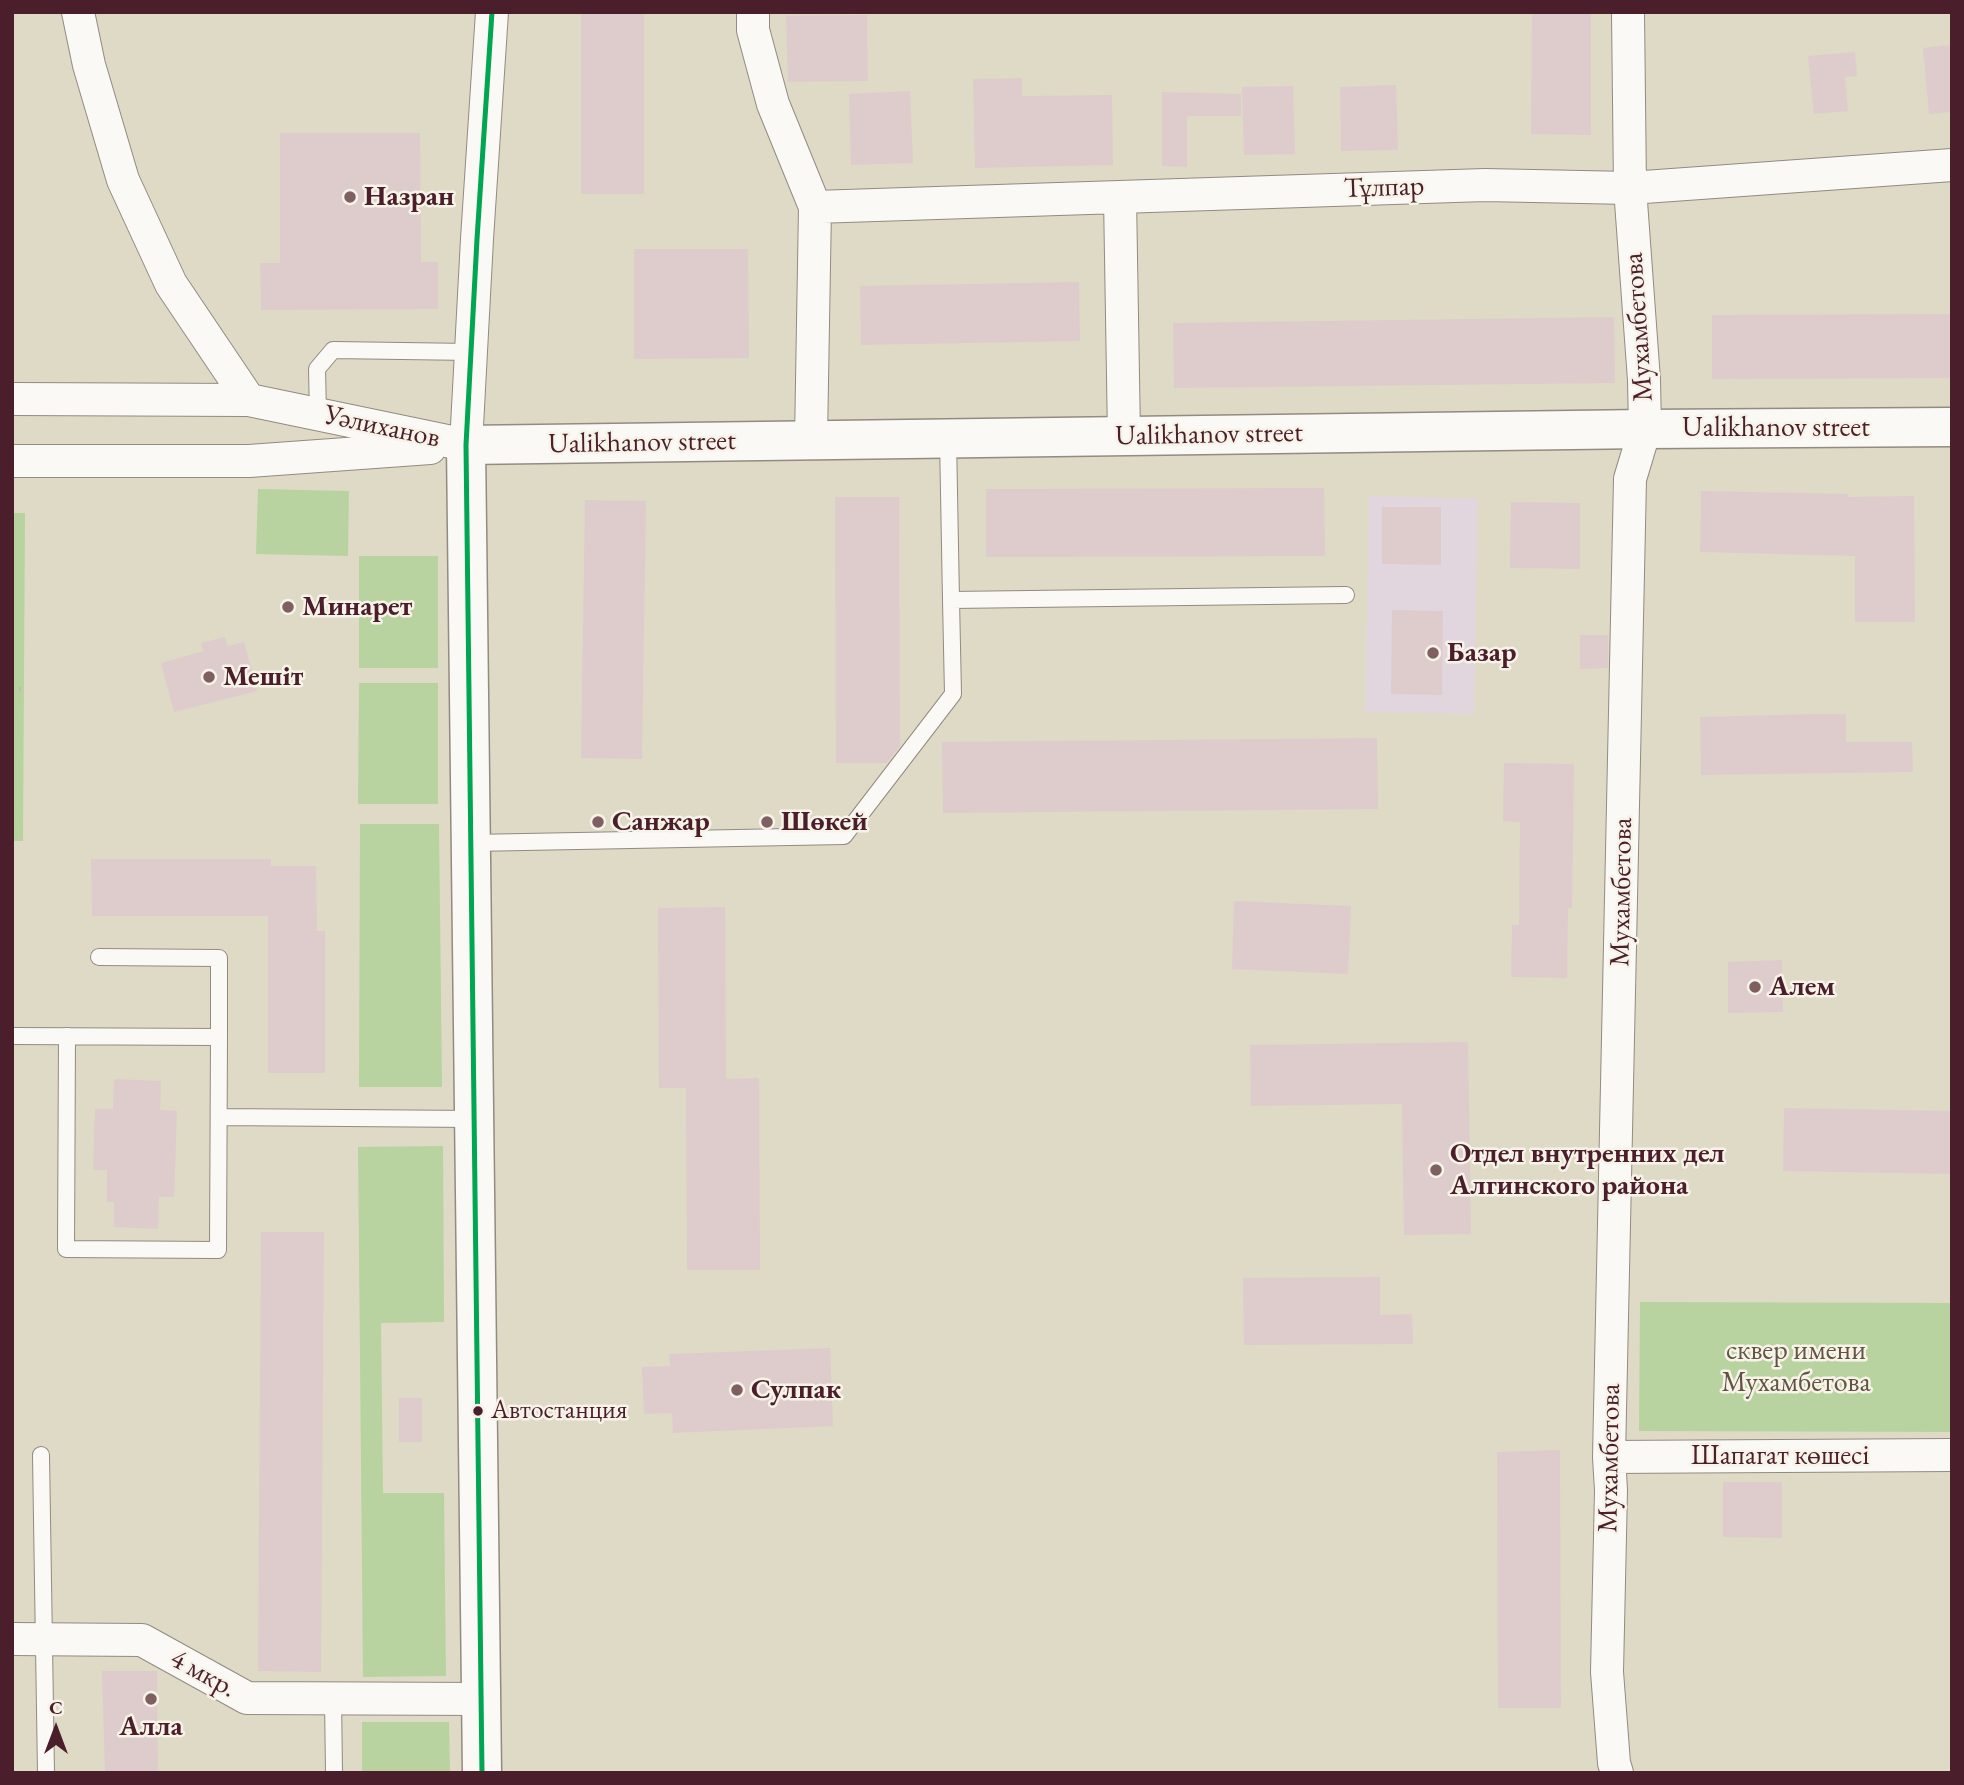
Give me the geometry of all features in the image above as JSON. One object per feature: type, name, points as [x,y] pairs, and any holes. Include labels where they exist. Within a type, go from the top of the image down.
[{"type":"street","points":[[78,12],[89,65],[123,180],[171,284],[249,400]]},
{"type":"street","points":[[482,1773],[466,445],[492,12]]},
{"type":"street","points":[[753,12],[753,30],[773,104],[816,207],[811,440]]},
{"type":"street","name":"Мухамбетова","points":[[1617,1773],[1607,1672],[1611,1490],[1609,1457],[1630,479],[1645,429],[1630,188],[1628,12]]},
{"type":"street","name":"Тұлпар","points":[[816,207],[1485,185],[1630,188],[1952,164]]},
{"type":"street","points":[[1120,197],[1125,436]]},
{"type":"street","name":"Уәлиханов","points":[[12,399],[249,400],[466,445]]},
{"type":"street","name":"Ualikhanov street","points":[[466,445],[1952,427]]},
{"type":"street","name":"Уәлиханов","points":[[12,461],[249,461],[466,445]]},
{"type":"street","name":"Шапагат көшесі","points":[[1609,1457],[1952,1455]]},
{"type":"street","name":"4 мкр.","points":[[12,1639],[142,1640],[247,1698],[481,1699]]},
{"type":"lane","points":[[318,414],[317,369],[332,351],[471,352]]},
{"type":"lane","points":[[471,844],[844,836],[953,694],[948,438]]},
{"type":"lane","points":[[951,600],[1346,596]]},
{"type":"lane","points":[[67,1036],[66,1249],[218,1250],[219,958],[99,957]]},
{"type":"lane","points":[[12,1036],[219,1037]]},
{"type":"lane","points":[[219,1117],[474,1119]]},
{"type":"lane","points":[[41,1455],[46,1773]]},
{"type":"lane","points":[[332,1698],[334,1773]]},
{"type":"path","points":[[12,689],[23,689]]},
{"type":"shaded area","name":"Базар","points":[[1369,496],[1478,499],[1474,714],[1365,712]]},
{"type":"green space","points":[[258,489],[349,491],[348,556],[256,554]]},
{"type":"green space","points":[[12,513],[25,513],[23,841],[12,841]]},
{"type":"green space","points":[[359,556],[438,556],[438,668],[359,668]]},
{"type":"green space","points":[[359,683],[438,683],[438,804],[358,804]]},
{"type":"green space","points":[[360,824],[439,824],[442,1087],[359,1087]]},
{"type":"green space","points":[[443,1146],[444,1322],[381,1323],[383,1493],[444,1493],[446,1676],[363,1677],[358,1147]]},
{"type":"green space","name":"сквер имени Мухамбетова","points":[[1640,1302],[1952,1303],[1952,1432],[1639,1431]]},
{"type":"green space","points":[[362,1722],[449,1722],[450,1773],[362,1773]]},
{"type":"building","points":[[581,12],[644,12],[644,194],[581,194]]},
{"type":"building","points":[[1532,12],[1591,12],[1591,135],[1531,134]]},
{"type":"building","points":[[867,15],[868,81],[788,82],[786,16]]},
{"type":"building","points":[[1952,45],[1952,112],[1929,114],[1923,48]]},
{"type":"building","points":[[1855,52],[1857,76],[1845,77],[1848,111],[1814,114],[1808,56]]},
{"type":"building","points":[[1022,78],[1022,96],[1112,95],[1113,165],[975,168],[973,79]]},
{"type":"building","points":[[1396,85],[1398,150],[1341,151],[1340,87]]},
{"type":"building","points":[[1293,86],[1295,154],[1244,155],[1242,87]]},
{"type":"building","points":[[910,91],[913,163],[851,165],[849,94]]},
{"type":"building","points":[[1162,92],[1241,94],[1241,116],[1187,116],[1187,167],[1162,166]]},
{"type":"building","name":"Назран","points":[[280,133],[420,133],[421,262],[438,262],[438,309],[261,310],[260,263],[280,263]]},
{"type":"building","points":[[634,249],[748,249],[749,358],[634,359]]},
{"type":"building","points":[[1079,282],[1080,341],[861,345],[860,286]]},
{"type":"building","points":[[1952,314],[1952,378],[1712,379],[1712,315]]},
{"type":"building","points":[[1614,317],[1615,383],[1174,388],[1173,323]]},
{"type":"building","points":[[1324,488],[1325,556],[986,557],[986,489]]},
{"type":"building","points":[[1701,491],[1848,494],[1848,497],[1914,496],[1915,622],[1855,622],[1855,556],[1700,552]]},
{"type":"building","points":[[835,497],[899,497],[900,746],[887,763],[836,763]]},
{"type":"building","points":[[585,500],[646,501],[642,759],[581,758]]},
{"type":"building","points":[[1511,502],[1580,503],[1580,569],[1510,568]]},
{"type":"building","points":[[1382,507],[1441,507],[1441,565],[1382,564]]},
{"type":"building","points":[[1392,610],[1443,611],[1442,695],[1391,694]]},
{"type":"building","points":[[1580,635],[1608,635],[1608,668],[1580,669]]},
{"type":"building","name":"Мешіт","points":[[225,637],[228,646],[244,642],[257,691],[174,712],[161,663],[203,651],[201,643]]},
{"type":"building","points":[[1846,714],[1846,742],[1912,742],[1913,772],[1701,775],[1700,717]]},
{"type":"building","points":[[1377,738],[1378,809],[943,813],[942,742]]},
{"type":"building","points":[[1504,763],[1574,764],[1572,908],[1568,908],[1567,978],[1511,977],[1512,925],[1519,925],[1520,822],[1503,821]]},
{"type":"building","points":[[91,859],[271,859],[271,866],[316,866],[317,931],[325,931],[325,1073],[268,1073],[268,916],[92,916]]},
{"type":"building","points":[[1234,901],[1351,906],[1348,974],[1232,969]]},
{"type":"building","points":[[725,907],[726,1079],[759,1078],[760,1270],[687,1270],[686,1088],[659,1088],[658,908]]},
{"type":"building","name":"Алем","points":[[1782,960],[1783,1012],[1728,1013],[1728,962]]},
{"type":"building","name":"Отдел внутренних дел Алгинского района","points":[[1468,1042],[1471,1234],[1404,1235],[1402,1104],[1251,1106],[1250,1045]]},
{"type":"building","points":[[114,1079],[161,1081],[160,1110],[177,1111],[174,1197],[159,1197],[158,1229],[114,1227],[114,1202],[107,1202],[107,1170],[93,1170],[95,1109],[113,1109]]},
{"type":"building","points":[[1784,1108],[1952,1111],[1952,1174],[1783,1171]]},
{"type":"building","points":[[261,1232],[324,1232],[321,1672],[258,1671]]},
{"type":"building","points":[[1380,1277],[1380,1315],[1412,1314],[1413,1344],[1244,1345],[1243,1278]]},
{"type":"building","name":"Сулпак","points":[[830,1348],[833,1426],[673,1433],[672,1413],[644,1414],[642,1367],[670,1366],[669,1354]]},
{"type":"building","points":[[399,1398],[422,1398],[422,1442],[399,1442]]},
{"type":"building","points":[[1560,1450],[1561,1708],[1498,1708],[1497,1452]]},
{"type":"building","points":[[1723,1482],[1782,1482],[1782,1538],[1723,1537]]},
{"type":"building","points":[[102,1671],[157,1671],[158,1773],[105,1773]]},
{"type":"transit line","points":[[482,1773],[466,445],[492,12]]},
{"type":"place","name":"Назран","points":[[350,197]]},
{"type":"place","name":"Минарет","points":[[288,607]]},
{"type":"place","name":"Базар","points":[[1433,653]]},
{"type":"place","name":"Мешіт","points":[[209,677]]},
{"type":"place","name":"Санжар","points":[[598,822]]},
{"type":"place","name":"Шөкей","points":[[767,822]]},
{"type":"place","name":"Алем","points":[[1755,987]]},
{"type":"place","name":"Отдел внутренних дел Алгинского района","points":[[1436,1170]]},
{"type":"place","name":"Сулпак","points":[[737,1390]]},
{"type":"place","name":"Автостанция","points":[[478,1411]]},
{"type":"place","name":"Алла","points":[[151,1699]]}]
